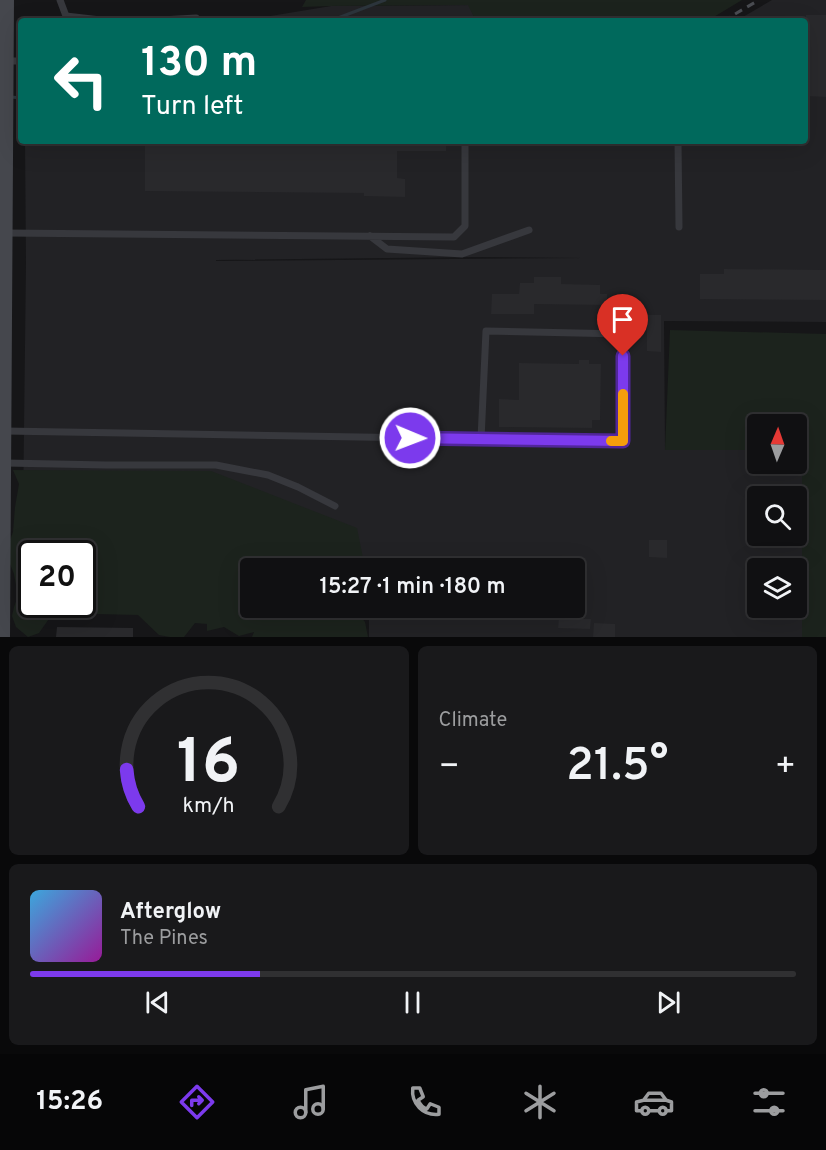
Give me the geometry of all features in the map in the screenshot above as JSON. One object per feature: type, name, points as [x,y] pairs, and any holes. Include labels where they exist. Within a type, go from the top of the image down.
[{"type":"street","points":[[1,637],[4,233],[13,61],[5,0]]},
{"type":"lane","points":[[60,0],[66,16],[83,18]]},
{"type":"lane","points":[[4,233],[454,237],[465,226],[465,144]]},
{"type":"lane","points":[[678,144],[679,227]]},
{"type":"lane","points":[[370,236],[387,249],[462,254],[529,230]]},
{"type":"lane","points":[[2,431],[482,439],[623,441],[623,334],[486,331],[482,439]]},
{"type":"lane","points":[[2,464],[216,465],[268,475],[298,486],[335,506]]},
{"type":"shaded area","points":[[306,0],[742,0],[712,18],[474,18],[468,5],[302,7]]},
{"type":"shaded area","points":[[772,0],[826,0],[826,322],[664,321],[665,450],[747,450],[747,474],[802,474],[802,486],[747,486],[747,546],[802,546],[802,558],[747,558],[747,618],[802,618],[802,637],[369,637],[369,619],[201,619],[96,556],[96,540],[70,540],[23,512],[25,144],[808,144],[808,18],[741,18]],"holes":[[[476,257],[584,258],[216,261]]]},
{"type":"shaded area","points":[[469,5],[475,18],[259,18],[331,6]]},
{"type":"shaded area","points":[[670,330],[826,334],[826,637],[802,637],[802,618],[807,618],[807,558],[802,558],[802,546],[807,546],[807,486],[802,486],[802,474],[807,474],[807,414],[747,414],[747,450],[665,450]]},
{"type":"shaded area","points":[[13,470],[211,471],[357,528],[363,558],[240,558],[240,618],[362,618],[365,622],[368,637],[252,637],[254,632],[239,636],[224,627],[207,631],[207,624],[195,623],[184,637],[170,637],[159,635],[138,615],[96,614],[96,540],[18,540],[18,596],[10,564],[9,543],[13,532],[19,484]]},
{"type":"shaded area","points":[[18,596],[18,618],[50,618],[39,633],[28,637],[16,627],[12,616]]},
{"type":"building","points":[[806,15],[826,15],[826,97],[808,96],[808,18]]},
{"type":"building","points":[[145,144],[446,144],[446,151],[397,151],[397,178],[405,179],[405,197],[364,196],[364,193],[145,191]]},
{"type":"building","points":[[724,269],[826,270],[826,300],[700,299],[700,274],[724,274]]},
{"type":"building","points":[[534,277],[561,277],[561,284],[600,285],[600,294],[607,294],[607,305],[534,304],[534,314],[491,314],[492,294],[519,294],[520,283],[534,283]]},
{"type":"building","points":[[647,315],[661,315],[661,352],[647,351]]},
{"type":"building","points":[[579,360],[589,360],[589,364],[601,364],[600,420],[592,420],[592,428],[499,427],[499,399],[519,400],[519,363],[579,364]]},
{"type":"building","points":[[649,540],[667,540],[667,558],[649,557]]},
{"type":"building","points":[[559,618],[591,619],[590,629],[558,628]]},
{"type":"building","points":[[594,623],[615,624],[615,637],[593,637]]},
{"type":"building","points":[[57,627],[133,628],[133,637],[56,637]]},
{"type":"waterway","points":[[338,18],[385,0]]},
{"type":"waterway","points":[[11,97],[18,98]]},
{"type":"railway","points":[[728,18],[759,0]]},
{"type":"slow traffic","points":[[611,441],[623,441],[623,394]]},
{"type":"route","points":[[410,438],[623,441],[623,356]]}]
